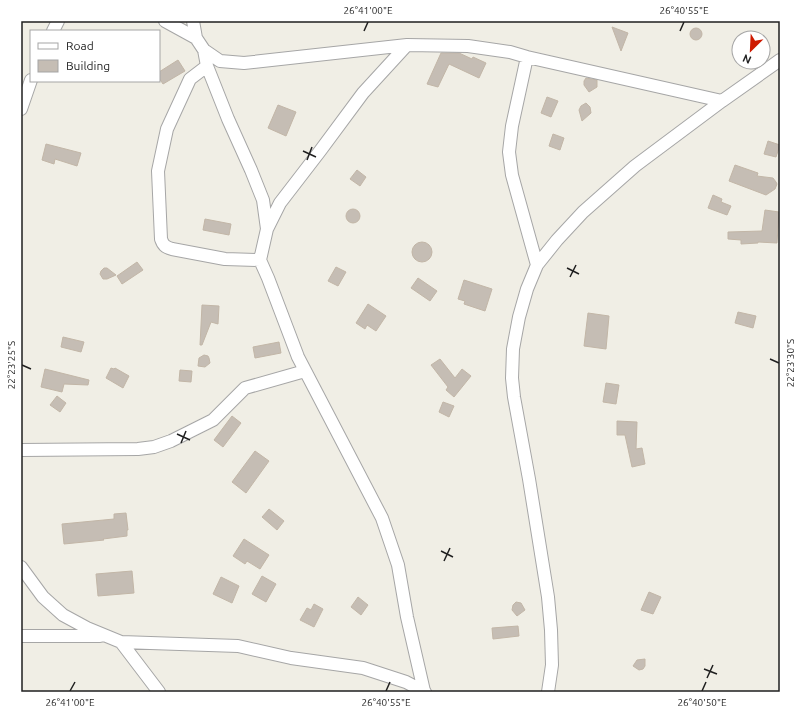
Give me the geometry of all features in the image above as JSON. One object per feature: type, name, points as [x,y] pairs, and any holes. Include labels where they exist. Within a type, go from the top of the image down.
[{"type":"street","points":[[54,30],[58,21]]},
{"type":"street","points":[[165,21],[196,38]]},
{"type":"street","points":[[193,21],[196,38],[204,50],[220,61],[244,63],[407,45],[468,46],[510,52],[722,102]]},
{"type":"street","points":[[407,45],[363,93],[280,203],[267,229],[260,260],[298,357],[382,518],[398,565],[407,617],[424,692]]},
{"type":"street","points":[[204,50],[207,66],[263,200],[267,229]]},
{"type":"street","points":[[526,57],[512,126],[509,152],[512,175],[537,265]]},
{"type":"street","points":[[548,692],[552,665],[548,597],[514,398],[512,378],[513,349],[518,317],[527,289],[537,265],[556,240],[583,212],[635,166],[780,60]]},
{"type":"street","points":[[207,66],[190,79],[167,129],[158,171],[161,239],[163,245],[167,248],[225,259],[260,260]]},
{"type":"street","points":[[21,109],[30,82]]},
{"type":"street","points":[[21,450],[154,448],[213,420],[245,388],[305,371]]},
{"type":"street","points":[[21,566],[42,597],[63,615],[87,628],[121,642],[238,646],[291,658],[363,668],[406,682],[424,692]]},
{"type":"street","points":[[21,636],[106,636]]},
{"type":"street","points":[[121,642],[159,692]]},
{"type":"building","points":[[612,27],[628,33],[621,51]]},
{"type":"building","points":[[694,28],[698,28],[702,34],[698,40],[694,40],[690,36],[690,32]]},
{"type":"building","points":[[441,53],[459,53],[486,63],[479,78],[449,64],[438,87],[427,84]]},
{"type":"building","points":[[178,60],[185,71],[163,84],[160,80],[160,71]]},
{"type":"building","points":[[586,78],[597,80],[597,87],[589,92],[584,85]]},
{"type":"building","points":[[547,97],[558,101],[551,117],[541,113]]},
{"type":"building","points":[[586,103],[590,107],[591,113],[582,121],[579,110],[581,106]]},
{"type":"building","points":[[278,105],[296,112],[286,136],[268,128]]},
{"type":"building","points":[[553,134],[564,138],[560,150],[549,146]]},
{"type":"building","points":[[768,141],[780,145],[776,157],[764,154]]},
{"type":"building","points":[[46,144],[81,153],[77,166],[55,159],[54,164],[42,160]]},
{"type":"building","points":[[735,165],[758,173],[757,176],[773,178],[777,184],[775,189],[766,195],[729,181]]},
{"type":"building","points":[[357,170],[366,177],[360,186],[350,179]]},
{"type":"building","points":[[713,195],[722,199],[721,202],[731,206],[727,215],[708,208]]},
{"type":"building","points":[[350,209],[356,209],[360,213],[360,219],[356,223],[350,223],[346,219],[346,213]]},
{"type":"building","points":[[765,210],[779,212],[777,243],[758,242],[741,244],[741,240],[728,239],[728,232],[762,231]]},
{"type":"building","points":[[205,219],[231,224],[229,235],[203,230]]},
{"type":"building","points":[[418,242],[426,242],[432,248],[432,256],[426,262],[418,262],[412,256],[412,248]]},
{"type":"building","points":[[137,262],[143,270],[122,284],[117,276]]},
{"type":"building","points":[[336,267],[346,272],[338,286],[328,281]]},
{"type":"building","points":[[104,268],[107,268],[116,275],[103,279],[100,274]]},
{"type":"building","points":[[418,278],[437,291],[430,301],[411,288]]},
{"type":"building","points":[[464,280],[492,289],[485,311],[464,304],[465,301],[458,299]]},
{"type":"building","points":[[368,304],[386,316],[376,331],[367,325],[365,329],[356,323]]},
{"type":"building","points":[[202,305],[219,306],[218,324],[211,322],[202,345],[200,345]]},
{"type":"building","points":[[738,312],[756,316],[753,328],[735,323]]},
{"type":"building","points":[[588,313],[609,316],[606,349],[584,346]]},
{"type":"building","points":[[63,337],[84,342],[81,352],[61,347]]},
{"type":"building","points":[[279,342],[281,353],[255,358],[253,347]]},
{"type":"building","points":[[204,355],[208,356],[210,363],[205,367],[198,366],[199,358]]},
{"type":"building","points":[[440,359],[455,378],[462,369],[471,376],[454,397],[446,390],[448,387],[431,365]]},
{"type":"building","points":[[111,368],[115,368],[129,376],[123,388],[106,378]]},
{"type":"building","points":[[45,369],[89,380],[88,385],[64,384],[62,392],[41,387]]},
{"type":"building","points":[[180,370],[192,371],[191,382],[179,381]]},
{"type":"building","points":[[606,383],[619,385],[616,404],[603,402]]},
{"type":"building","points":[[57,396],[66,403],[60,412],[50,405]]},
{"type":"building","points":[[443,402],[454,406],[449,417],[439,412]]},
{"type":"building","points":[[232,416],[241,423],[223,447],[214,440]]},
{"type":"building","points":[[617,421],[637,422],[636,449],[642,448],[645,464],[632,467],[625,435],[617,435]]},
{"type":"building","points":[[255,451],[269,461],[246,493],[232,482]]},
{"type":"building","points":[[269,509],[284,521],[277,530],[262,517]]},
{"type":"building","points":[[126,513],[128,530],[127,536],[64,544],[62,524],[114,519],[114,514]]},
{"type":"building","points":[[244,539],[269,555],[260,569],[247,561],[245,564],[233,556]]},
{"type":"building","points":[[132,571],[134,593],[98,596],[96,574]]},
{"type":"building","points":[[262,576],[276,584],[266,602],[252,594]]},
{"type":"building","points":[[221,577],[239,586],[232,603],[213,594]]},
{"type":"building","points":[[649,592],[661,597],[653,614],[641,610]]},
{"type":"building","points":[[358,597],[368,605],[361,615],[351,607]]},
{"type":"building","points":[[516,602],[521,603],[525,610],[517,616],[512,610],[513,605]]},
{"type":"building","points":[[314,604],[323,609],[314,627],[300,620],[307,608],[311,610]]},
{"type":"building","points":[[518,626],[519,636],[493,639],[492,628]]},
{"type":"building","points":[[645,659],[645,666],[643,669],[639,670],[633,666],[637,660]]}]
